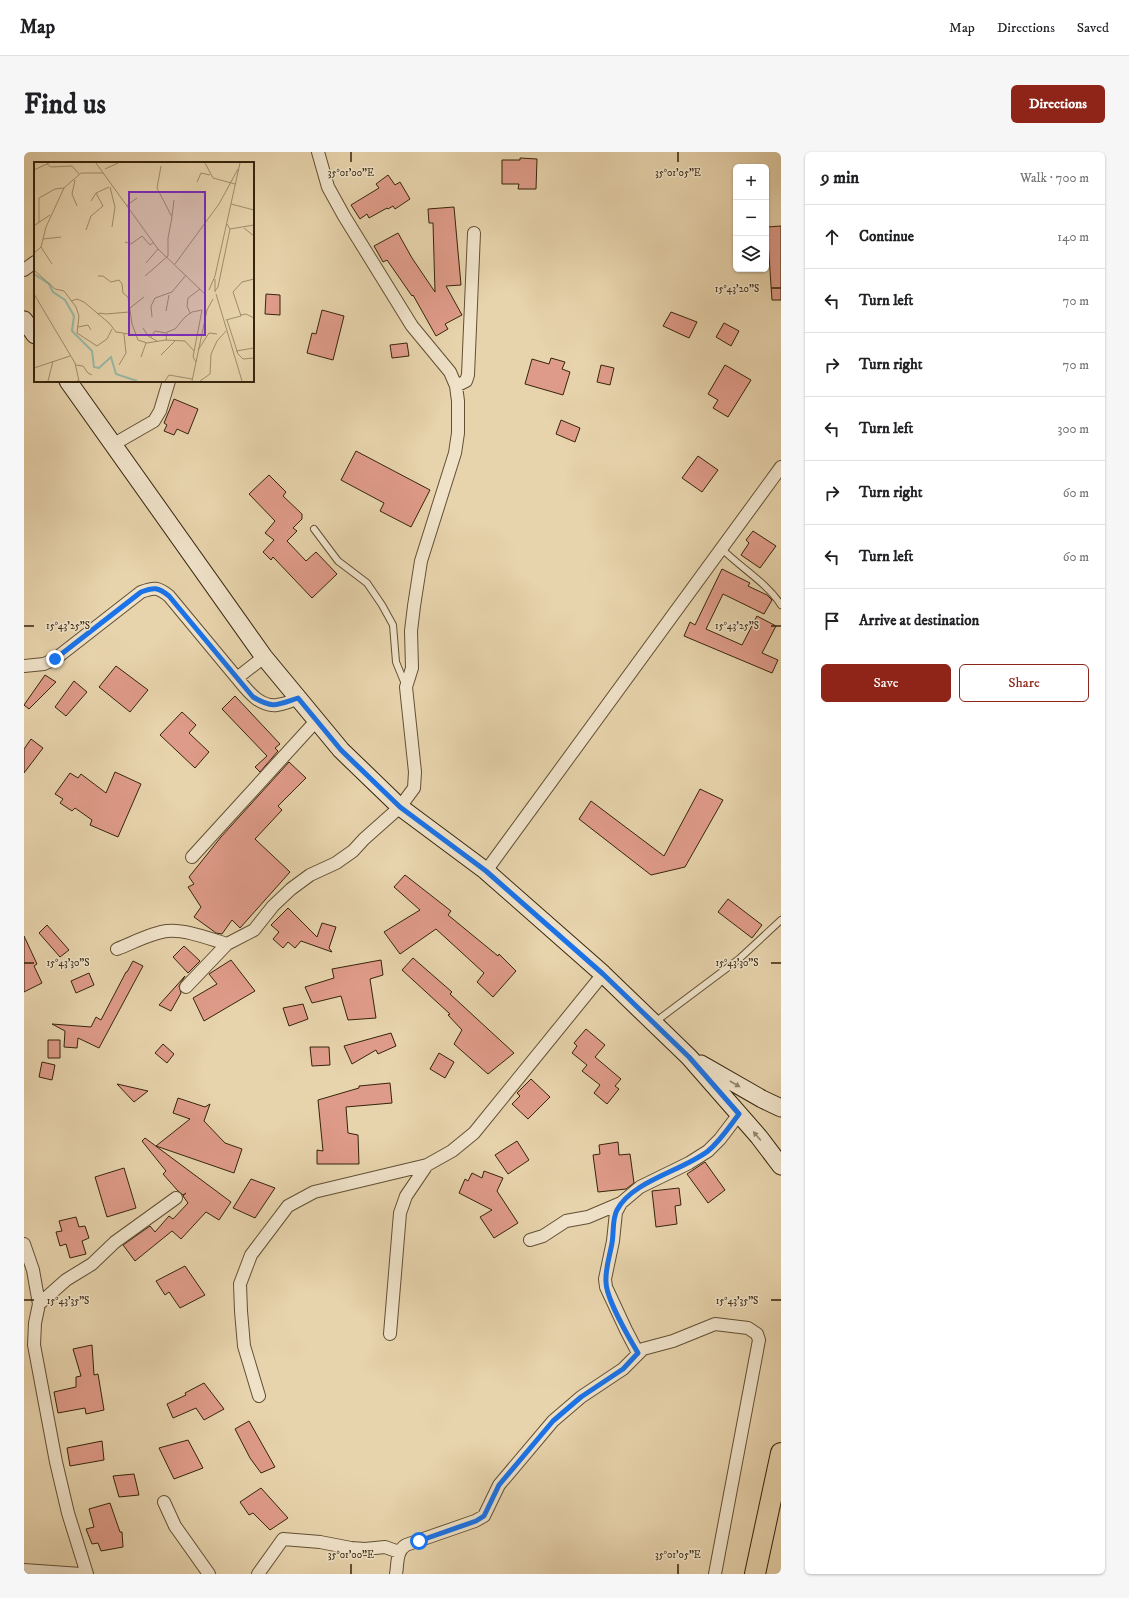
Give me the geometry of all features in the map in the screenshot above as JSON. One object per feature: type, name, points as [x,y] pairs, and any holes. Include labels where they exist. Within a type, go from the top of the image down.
[{"type":"highway","points":[[755,1574],[781,1453]]},
{"type":"main road","points":[[24,320],[34,334]]},
{"type":"main road","points":[[69,382],[264,657],[341,750],[400,807],[486,871],[603,974],[689,1057],[739,1114],[781,1166]]},
{"type":"main road","points":[[689,1057],[756,1096],[781,1108]]},
{"type":"street","points":[[186,987],[228,944],[254,930],[273,906],[291,889],[310,876],[336,863],[353,851],[364,839],[400,807],[414,788],[415,772],[406,688],[412,668],[412,631],[421,561],[455,453],[458,427],[458,401],[456,386],[450,372],[412,326],[344,216],[328,186],[318,152]]},
{"type":"street","points":[[456,386],[466,381],[468,375],[474,233]]},
{"type":"street","points":[[24,270],[34,263]]},
{"type":"street","points":[[114,444],[154,421],[160,410],[169,382]]},
{"type":"street","points":[[486,871],[722,550],[781,467]]},
{"type":"street","points":[[24,666],[44,664],[55,659],[141,592],[151,588],[162,590],[169,596],[253,697],[265,704],[277,705],[298,698]]},
{"type":"street","points":[[237,678],[264,657]]},
{"type":"street","points":[[192,857],[316,720]]},
{"type":"street","points":[[117,949],[153,934],[165,931],[175,931],[228,944]]},
{"type":"street","points":[[260,1396],[244,1346],[240,1284],[251,1255],[288,1206],[314,1192],[428,1165],[452,1151],[474,1133],[603,974]]},
{"type":"street","points":[[530,1240],[543,1236],[566,1221],[588,1217],[621,1203],[640,1187],[689,1163],[708,1151],[720,1139],[739,1114]]},
{"type":"street","points":[[390,1334],[400,1213],[406,1196],[428,1165]]},
{"type":"street","points":[[40,1304],[66,1280],[92,1264],[116,1242],[176,1198]]},
{"type":"street","points":[[621,1203],[614,1218],[613,1241],[605,1280],[606,1288],[638,1353]]},
{"type":"street","points":[[24,1244],[33,1270],[40,1304],[29,1345],[68,1513],[87,1574]]},
{"type":"street","points":[[396,1574],[399,1552],[401,1548],[476,1521],[484,1516],[499,1485],[553,1421],[581,1397],[623,1369],[638,1353],[649,1346],[673,1341],[715,1324],[748,1328],[757,1334],[759,1340],[715,1574]]},
{"type":"street","points":[[164,1502],[179,1532],[208,1574]]},
{"type":"street","points":[[258,1574],[283,1539],[320,1542],[351,1548],[365,1549],[385,1547],[399,1552]]},
{"type":"street","points":[[24,1570],[81,1574]]},
{"type":"lane","points":[[314,529],[338,561],[367,584],[382,605],[393,625],[396,662],[406,688]]},
{"type":"lane","points":[[722,550],[757,579],[775,596],[781,604]]},
{"type":"lane","points":[[654,1023],[740,959],[781,920]]},
{"type":"building","points":[[520,158],[537,159],[536,189],[518,189],[519,184],[502,184],[502,160],[520,160]]},
{"type":"building","points":[[388,175],[395,185],[400,182],[410,199],[395,209],[393,206],[369,218],[367,214],[360,219],[351,205],[379,188],[376,184]]},
{"type":"building","points":[[454,207],[461,285],[446,286],[462,315],[445,324],[448,329],[436,336],[413,295],[412,296],[387,260],[383,262],[374,246],[398,233],[412,258],[435,292],[433,223],[429,223],[428,209]]},
{"type":"building","points":[[781,226],[781,300],[772,300],[769,256],[769,227]]},
{"type":"building","points":[[266,294],[280,295],[280,315],[265,314]]},
{"type":"building","points":[[322,310],[344,316],[333,360],[307,353],[312,333],[316,334]]},
{"type":"building","points":[[671,312],[697,322],[689,338],[663,326]]},
{"type":"building","points":[[724,323],[739,331],[731,346],[716,337]]},
{"type":"building","points":[[407,343],[409,356],[392,358],[390,345]]},
{"type":"building","points":[[551,358],[565,362],[562,369],[570,372],[563,395],[525,384],[532,359],[549,364]]},
{"type":"building","points":[[601,365],[614,368],[610,385],[597,382]]},
{"type":"building","points":[[725,365],[751,380],[728,417],[713,408],[718,400],[708,394]]},
{"type":"building","points":[[174,399],[198,409],[188,434],[177,429],[174,435],[164,431],[167,425],[164,423]]},
{"type":"building","points":[[561,420],[580,428],[575,442],[556,434]]},
{"type":"building","points":[[356,451],[430,490],[411,527],[380,511],[384,503],[341,480]]},
{"type":"building","points":[[698,456],[718,470],[702,492],[682,478]]},
{"type":"building","points":[[269,475],[286,492],[283,496],[302,514],[302,519],[293,528],[297,531],[287,541],[306,561],[316,552],[337,574],[312,598],[273,557],[271,560],[263,552],[274,540],[265,533],[275,521],[249,494]]},
{"type":"building","points":[[753,531],[776,546],[760,568],[741,555],[749,543],[746,540]]},
{"type":"building","points":[[722,569],[750,583],[748,586],[767,595],[772,600],[764,614],[723,594],[706,629],[742,645],[757,616],[776,626],[762,653],[778,660],[772,673],[684,636],[690,622],[695,625]]},
{"type":"building","points":[[116,666],[148,690],[130,712],[99,687]]},
{"type":"building","points":[[45,675],[56,682],[29,709],[24,705]]},
{"type":"building","points":[[74,681],[87,692],[66,716],[55,707]]},
{"type":"building","points":[[235,696],[280,744],[275,748],[278,751],[260,772],[255,767],[267,756],[222,709]]},
{"type":"building","points":[[182,712],[196,725],[189,733],[209,752],[195,768],[160,735]]},
{"type":"building","points":[[31,739],[43,748],[24,773],[24,749]]},
{"type":"building","points":[[289,762],[306,778],[278,806],[282,810],[255,839],[290,872],[240,928],[232,920],[222,934],[216,933],[194,917],[201,907],[188,887],[194,884],[189,877],[221,837]]},
{"type":"building","points":[[115,772],[141,784],[118,837],[90,825],[92,820],[75,808],[72,811],[60,803],[63,799],[55,794],[70,773],[78,778],[81,774],[106,793]]},
{"type":"building","points":[[700,789],[723,800],[685,867],[651,875],[579,819],[591,801],[664,856]]},
{"type":"building","points":[[405,875],[451,911],[448,915],[498,956],[499,954],[516,971],[493,997],[477,982],[484,973],[436,929],[400,954],[384,932],[420,910],[394,887]]},
{"type":"building","points":[[728,899],[762,925],[752,938],[718,912]]},
{"type":"building","points":[[288,908],[317,937],[322,923],[336,927],[329,948],[332,952],[301,941],[295,948],[288,942],[283,948],[273,939],[279,932],[271,925]]},
{"type":"building","points":[[47,925],[69,950],[60,957],[39,933]]},
{"type":"building","points":[[24,936],[37,964],[34,966],[42,983],[24,992]]},
{"type":"building","points":[[184,946],[200,961],[188,973],[173,957]]},
{"type":"building","points":[[413,958],[452,992],[450,994],[514,1053],[488,1074],[454,1044],[462,1030],[448,1015],[450,1014],[402,970]]},
{"type":"building","points":[[231,960],[255,991],[204,1021],[193,998],[217,984],[209,974]]},
{"type":"building","points":[[381,960],[383,975],[370,979],[376,1018],[348,1020],[341,996],[312,1003],[305,987],[334,978],[332,969]]},
{"type":"building","points":[[133,961],[143,966],[99,1048],[78,1038],[77,1048],[64,1047],[65,1031],[52,1024],[91,1027],[96,1017],[101,1020]]},
{"type":"building","points":[[89,973],[94,985],[76,993],[71,981]]},
{"type":"building","points":[[185,976],[179,986],[181,993],[171,1011],[159,1005]]},
{"type":"building","points":[[303,1004],[308,1019],[289,1026],[283,1008]]},
{"type":"building","points":[[586,1029],[605,1045],[595,1057],[621,1079],[615,1086],[619,1089],[607,1104],[594,1093],[600,1085],[582,1071],[587,1065],[572,1053],[577,1046],[574,1043]]},
{"type":"building","points":[[391,1033],[396,1046],[378,1054],[376,1050],[352,1064],[344,1046]]},
{"type":"building","points":[[48,1040],[60,1040],[60,1058],[48,1058]]},
{"type":"building","points":[[163,1044],[174,1054],[167,1063],[155,1053]]},
{"type":"building","points":[[310,1047],[329,1047],[330,1065],[312,1066]]},
{"type":"building","points":[[439,1053],[454,1062],[445,1078],[430,1069]]},
{"type":"building","points":[[42,1062],[55,1065],[52,1080],[39,1077]]},
{"type":"building","points":[[531,1079],[550,1097],[528,1119],[512,1104],[520,1096],[517,1093]]},
{"type":"building","points":[[390,1083],[392,1103],[346,1107],[348,1133],[358,1135],[359,1164],[317,1164],[317,1150],[323,1151],[318,1100],[359,1088],[359,1086]]},
{"type":"building","points":[[117,1084],[148,1091],[134,1102]]},
{"type":"building","points":[[178,1098],[205,1107],[210,1104],[204,1121],[225,1143],[242,1149],[234,1173],[156,1146],[190,1119],[173,1113]]},
{"type":"building","points":[[145,1138],[231,1202],[219,1220],[206,1212],[181,1239],[172,1231],[135,1261],[123,1245],[150,1226],[155,1232],[169,1216],[173,1219],[188,1203],[183,1196],[186,1193],[183,1195],[178,1191],[163,1174],[166,1171],[142,1141]]},
{"type":"building","points":[[517,1141],[529,1160],[508,1174],[495,1155]]},
{"type":"building","points":[[618,1142],[619,1155],[630,1154],[634,1183],[626,1189],[598,1192],[593,1155],[600,1154],[599,1145]]},
{"type":"building","points":[[705,1162],[725,1190],[708,1203],[687,1174]]},
{"type":"building","points":[[124,1168],[136,1208],[107,1217],[95,1177]]},
{"type":"building","points":[[484,1171],[503,1178],[497,1191],[518,1223],[494,1238],[480,1217],[492,1210],[459,1193],[465,1179],[468,1181],[472,1173],[482,1178]]},
{"type":"building","points":[[251,1179],[275,1188],[255,1218],[233,1208]]},
{"type":"building","points":[[679,1188],[681,1205],[675,1206],[677,1224],[656,1227],[652,1191]]},
{"type":"building","points":[[76,1217],[79,1227],[85,1226],[89,1238],[82,1241],[86,1254],[70,1258],[66,1244],[60,1246],[56,1232],[62,1231],[59,1221]]},
{"type":"building","points":[[185,1266],[205,1295],[180,1308],[169,1292],[165,1295],[156,1281]]},
{"type":"building","points":[[92,1345],[94,1375],[98,1374],[104,1410],[86,1414],[85,1408],[58,1413],[54,1392],[76,1387],[76,1377],[81,1376],[73,1349]]},
{"type":"building","points":[[204,1383],[224,1409],[204,1420],[196,1408],[173,1418],[167,1404],[186,1395],[185,1393]]},
{"type":"building","points":[[249,1421],[275,1467],[261,1473],[250,1458],[235,1429]]},
{"type":"building","points":[[188,1440],[203,1468],[174,1479],[159,1448]]},
{"type":"building","points":[[102,1441],[104,1460],[70,1466],[67,1448]]},
{"type":"building","points":[[134,1474],[139,1495],[119,1497],[113,1476]]},
{"type":"building","points":[[261,1488],[288,1518],[270,1530],[253,1513],[249,1515],[240,1502]]},
{"type":"building","points":[[110,1503],[120,1532],[122,1532],[123,1547],[101,1551],[98,1543],[92,1544],[86,1529],[94,1527],[89,1509]]},
{"type":"route","points":[[55,659],[141,592],[151,588],[162,590],[169,596],[253,697],[265,704],[277,705],[298,698],[341,750],[400,807],[486,871],[603,974],[689,1057],[739,1114],[720,1139],[708,1151],[689,1163],[640,1187],[621,1203],[616,1212],[614,1218],[613,1241],[605,1280],[606,1288],[638,1353],[623,1369],[581,1397],[553,1421],[499,1485],[484,1516],[476,1521],[419,1541]]}]
